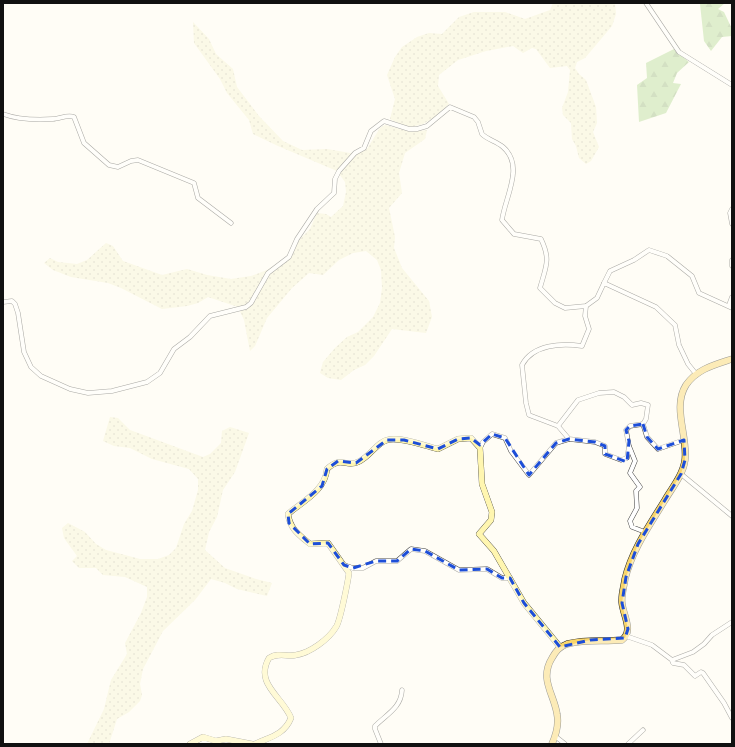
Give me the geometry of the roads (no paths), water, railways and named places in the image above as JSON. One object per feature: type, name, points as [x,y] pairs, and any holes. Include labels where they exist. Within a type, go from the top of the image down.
[{"type":"main road","points":[[552,744],[555,736],[557,714],[546,681],[547,667],[560,647],[590,640],[622,640],[626,636],[628,629],[622,603],[623,591],[631,560],[645,532],[681,474],[685,460],[680,399],[685,386],[701,370],[732,359]]},
{"type":"street","points":[[646,3],[679,52],[732,85]]},
{"type":"street","points":[[3,302],[12,301],[15,304],[24,352],[31,367],[41,376],[70,389],[88,393],[112,391],[147,382],[160,373],[174,349],[190,337],[210,316],[246,307],[251,303],[268,273],[290,254],[297,239],[316,209],[332,196],[335,190],[336,176],[339,171],[355,153],[364,148],[373,129],[384,121],[409,129],[427,126],[450,107],[474,117],[478,122],[482,134],[504,147],[512,162],[514,176],[502,220],[514,234],[541,239],[548,253],[540,288],[555,304],[565,308],[586,306],[597,298],[610,271],[634,260],[649,250],[667,256],[692,276],[699,293],[730,306],[732,297]]},
{"type":"street","points":[[3,114],[24,119],[53,119],[71,115],[74,117],[84,142],[109,165],[118,167],[131,161],[138,160],[194,183],[198,198],[231,223]]},
{"type":"street","points":[[732,209],[730,213],[732,224]]},
{"type":"street","points":[[732,260],[732,266]]},
{"type":"street","points":[[604,283],[656,307],[675,325],[679,345],[688,364],[696,374]]},
{"type":"street","points":[[569,439],[558,426],[529,415],[526,403],[522,365],[539,349],[565,343],[582,346],[588,329],[585,316],[586,306]]},
{"type":"street","points":[[558,426],[578,400],[606,392],[619,395],[632,405],[641,403],[648,405],[646,419],[643,424],[647,437],[658,448],[684,440]]},
{"type":"street","points":[[643,424],[630,426],[626,430],[629,446],[635,461],[630,473],[640,487],[636,491],[637,508],[630,521],[632,527],[645,532]]},
{"type":"street","points":[[560,647],[524,603],[494,551],[480,534],[491,520],[492,512],[482,484],[480,448],[483,442],[492,434],[505,438],[529,475],[556,444],[569,439],[595,442],[605,446],[605,454],[621,460],[627,458],[629,446]]},
{"type":"street","points":[[190,744],[203,737],[216,741],[226,739],[253,744],[287,728],[291,718],[288,710],[270,689],[265,678],[264,665],[269,658],[274,655],[296,655],[320,644],[337,627],[348,583],[349,573],[328,542],[310,544],[295,532],[289,523],[288,514],[322,486],[326,478],[327,469],[338,461],[356,463],[368,457],[376,447],[387,440],[404,440],[438,449],[458,439],[472,438],[480,448]]},
{"type":"street","points":[[681,474],[732,516]]},
{"type":"street","points":[[344,565],[354,568],[364,568],[376,561],[398,560],[411,549],[424,551],[459,570],[487,569],[502,578],[510,578]]},
{"type":"street","points":[[672,660],[693,652],[704,644],[712,635],[732,622]]},
{"type":"street","points":[[626,636],[652,645],[672,660],[673,663],[684,665],[695,676],[701,672],[703,673],[724,703],[732,718]]},
{"type":"street","points":[[381,744],[375,726],[398,705],[402,698],[402,690]]},
{"type":"street","points":[[628,744],[643,730]]},
{"type":"street","points":[[555,736],[565,744]]}]
